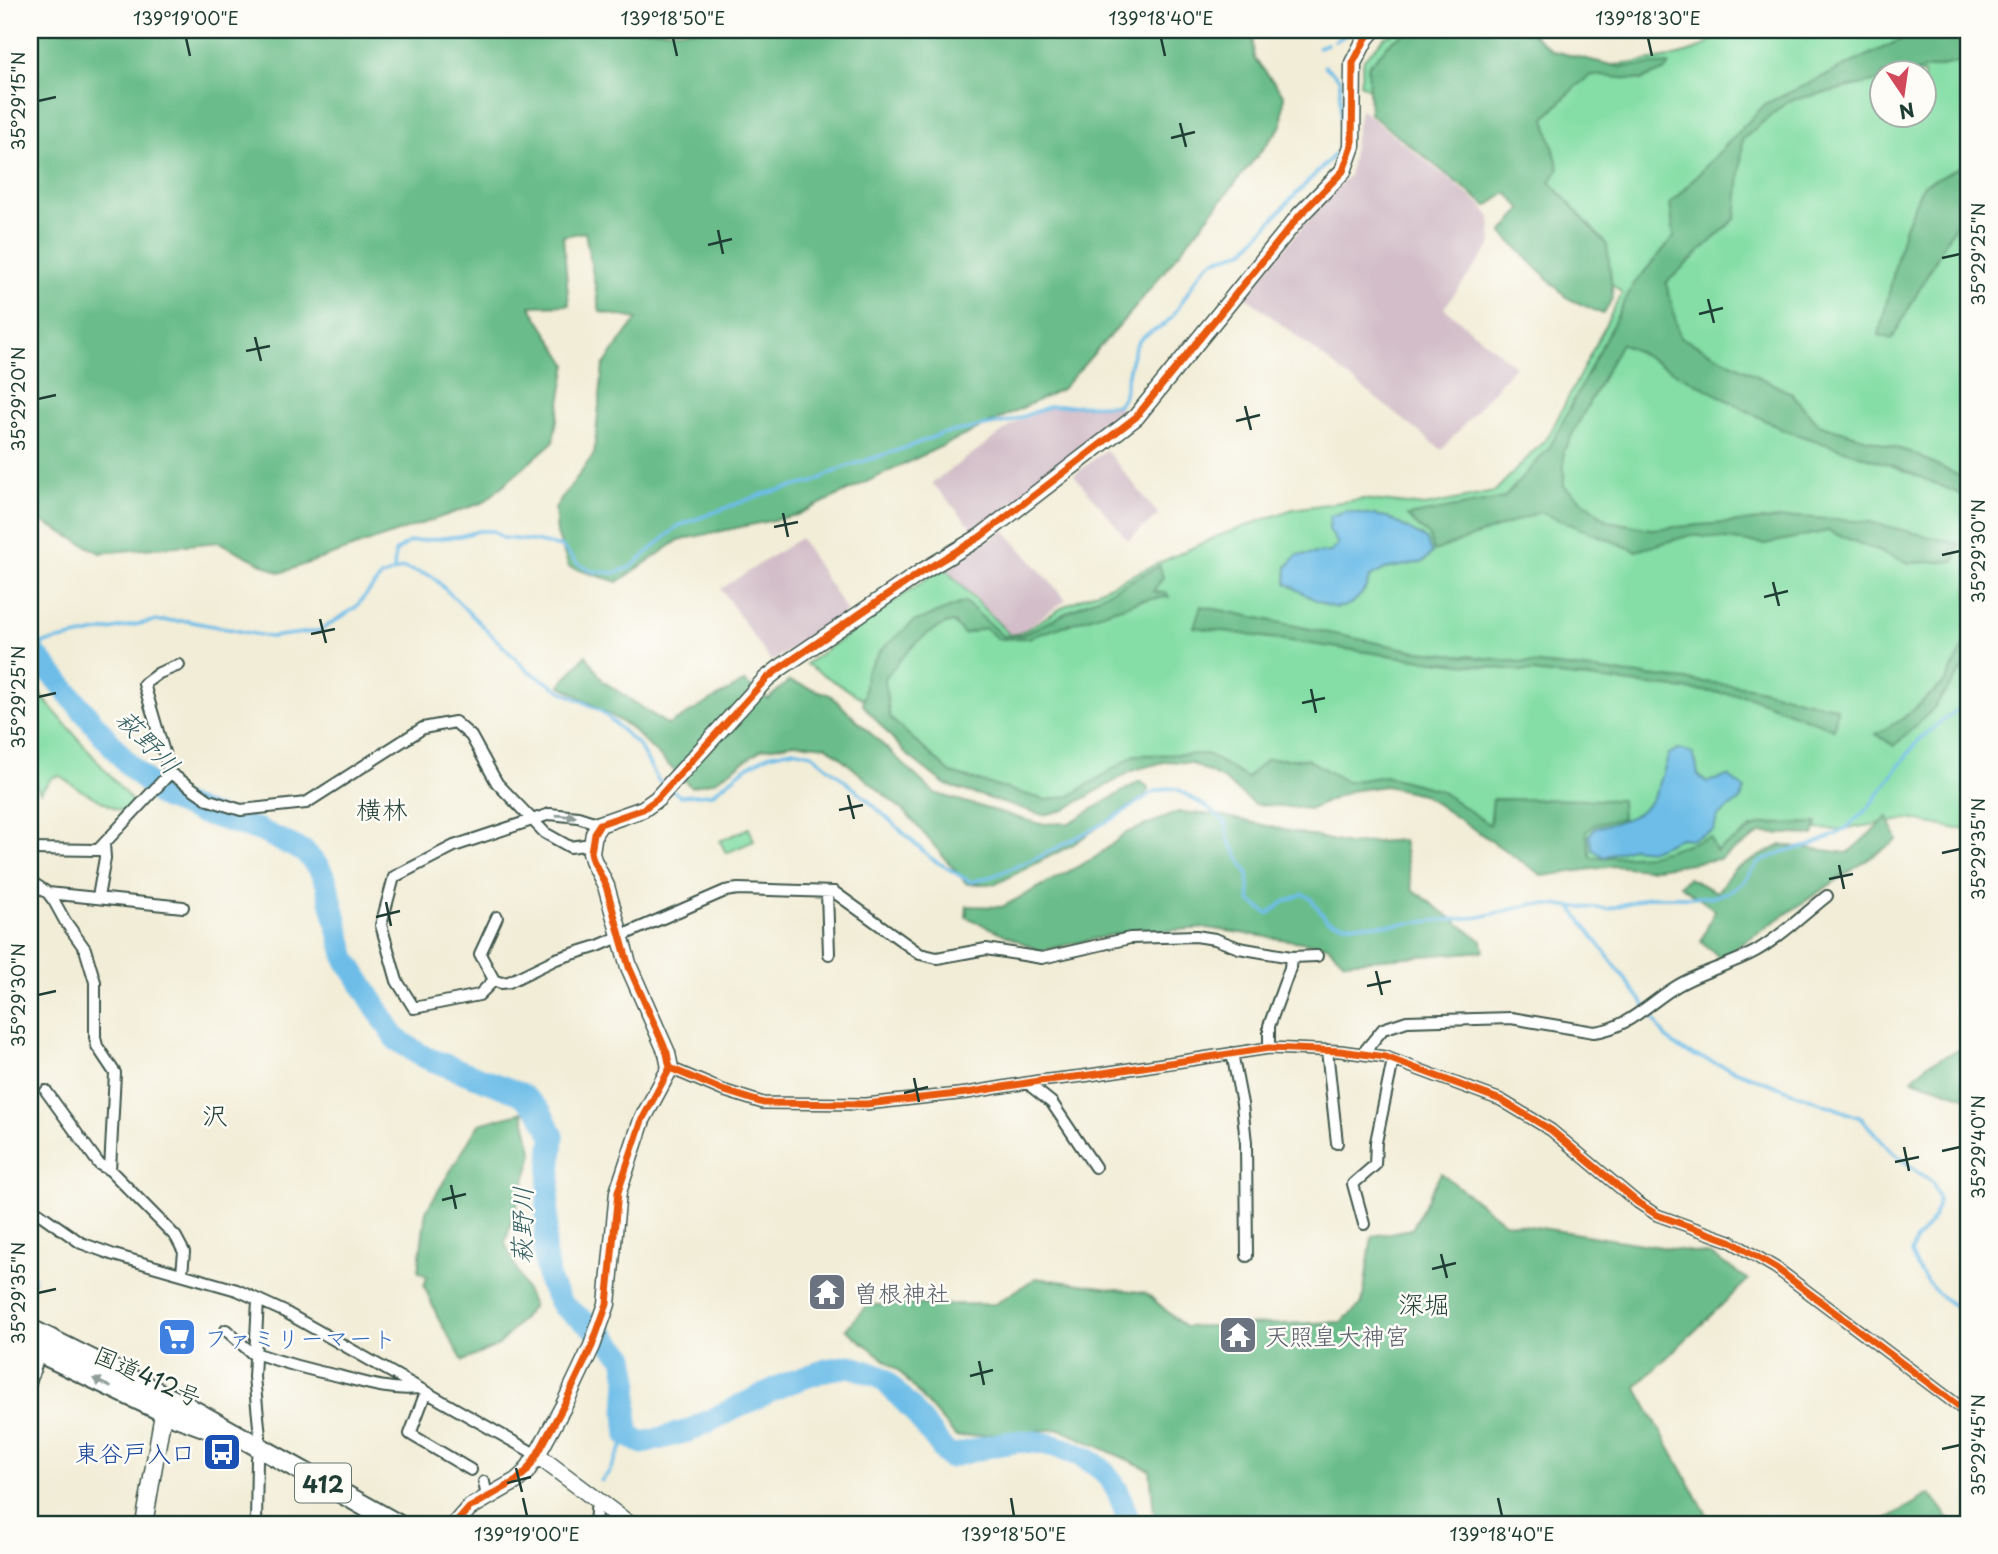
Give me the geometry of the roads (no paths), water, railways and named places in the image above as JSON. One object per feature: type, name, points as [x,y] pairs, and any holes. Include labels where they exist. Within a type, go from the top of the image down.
[{"type":"highway","name":"国道412号","points":[[30,1329],[165,1405]]},
{"type":"highway","name":"国道412号","points":[[35,1350],[254,1445],[393,1523]]},
{"type":"street","points":[[494,980],[479,995],[414,1008],[397,981],[381,925],[391,882],[400,872],[454,846],[550,814],[578,817],[600,824],[643,809],[668,787],[766,679],[920,573],[980,537],[1136,417],[1300,215],[1343,171],[1352,146],[1353,62],[1366,37],[1373,30]]},
{"type":"street","points":[[179,665],[159,673],[144,684],[167,777],[209,800],[241,810],[306,803],[423,728],[456,723],[471,736],[497,783],[552,839],[570,847],[591,845]]},
{"type":"street","points":[[30,849],[98,850],[167,777]]},
{"type":"street","points":[[455,1524],[486,1489],[516,1481],[526,1472],[592,1346],[607,1304],[618,1192],[642,1120],[670,1068],[667,1053],[618,937],[606,886],[593,860],[591,845],[600,824]]},
{"type":"street","points":[[98,897],[105,858],[104,844]]},
{"type":"street","points":[[30,881],[48,893],[85,949],[95,982],[95,1037],[97,1046],[114,1073],[115,1103],[110,1170]]},
{"type":"street","points":[[497,917],[480,954],[494,980],[501,984],[556,958],[598,946],[725,891],[738,889],[834,892],[920,954],[937,958],[986,949],[1042,958],[1130,938],[1196,936],[1215,939],[1239,948],[1291,957],[1317,956]]},
{"type":"street","points":[[827,892],[829,954]]},
{"type":"street","points":[[48,893],[183,907]]},
{"type":"street","points":[[1363,1053],[1383,1029],[1407,1021],[1511,1018],[1594,1032],[1608,1031],[1678,985],[1753,953],[1827,896]]},
{"type":"street","points":[[1269,1048],[1269,1026],[1290,968],[1291,957]]},
{"type":"street","points":[[670,1068],[722,1090],[763,1103],[866,1104],[967,1093],[1269,1048],[1363,1053],[1393,1060],[1501,1100],[1552,1130],[1637,1202],[1657,1215],[1730,1241],[1776,1268],[1968,1413]]},
{"type":"street","points":[[1327,1050],[1337,1143]]},
{"type":"street","points":[[1232,1053],[1246,1143],[1247,1256]]},
{"type":"street","points":[[1364,1224],[1353,1184],[1375,1165],[1376,1142],[1393,1060]]},
{"type":"street","points":[[1029,1083],[1052,1103],[1095,1167]]},
{"type":"street","points":[[46,1091],[99,1164],[110,1170],[164,1218],[184,1252],[182,1273]]},
{"type":"street","points":[[69,1145],[81,1138]]},
{"type":"street","points":[[30,1207],[81,1243],[237,1290],[285,1312],[537,1455],[629,1524]]},
{"type":"street","points":[[256,1524],[254,1377],[258,1300]]},
{"type":"street","points":[[226,1330],[255,1354],[302,1369],[369,1385],[422,1390]]},
{"type":"street","points":[[30,1384],[35,1350]]},
{"type":"street","points":[[422,1390],[410,1434],[471,1470]]},
{"type":"street","points":[[145,1524],[165,1405]]},
{"type":"street","points":[[595,1524],[597,1499]]},
{"type":"water","points":[[1346,511],[1387,517],[1426,539],[1432,553],[1423,562],[1385,569],[1369,578],[1361,595],[1352,603],[1333,607],[1316,601],[1286,583],[1287,567],[1297,555],[1331,552],[1338,544],[1329,530],[1330,516]]},
{"type":"water","points":[[1678,749],[1692,753],[1698,775],[1707,782],[1728,776],[1745,789],[1741,799],[1717,817],[1714,830],[1692,839],[1680,838],[1652,850],[1631,848],[1604,857],[1593,850],[1589,835],[1595,828],[1628,818],[1647,806],[1658,786],[1669,754]]},
{"type":"waterway","points":[[1335,41],[1355,30]]},
{"type":"waterway","points":[[1318,47],[1327,44]]},
{"type":"waterway","points":[[394,572],[395,552],[409,542],[493,531],[503,538],[562,547],[577,563],[591,571],[615,573],[631,567],[678,526],[763,494],[814,482],[842,468],[941,434],[1011,421],[1051,406],[1117,405],[1123,398],[1132,358],[1139,342],[1172,317],[1207,265],[1216,259],[1246,249],[1341,148],[1340,79],[1325,66]]},
{"type":"waterway","points":[[31,650],[38,644],[154,621],[187,621],[270,637],[319,631],[355,608],[381,577],[403,568],[432,576],[527,670],[600,710],[639,746],[663,784]]},
{"type":"waterway","name":"萩野川","points":[[30,648],[128,764],[161,796],[200,812],[259,830],[305,852],[326,881],[346,959],[396,1039],[424,1057],[521,1094],[540,1111],[553,1136],[544,1250],[549,1282],[562,1305],[603,1335],[624,1357],[628,1379],[628,1436],[643,1443],[688,1431],[783,1385],[826,1370],[850,1366],[881,1377],[912,1409],[949,1457],[997,1444],[1024,1441],[1050,1445],[1088,1460],[1111,1480],[1121,1498],[1129,1524]]},
{"type":"waterway","points":[[672,790],[680,796],[712,794],[744,769],[768,755],[793,750],[812,754],[861,794],[932,859],[971,882],[1041,856],[1114,818],[1153,792],[1169,788],[1179,790],[1225,822],[1229,841],[1248,873],[1250,901],[1268,914],[1284,902],[1303,894],[1310,898],[1327,920],[1344,924],[1386,925],[1480,917],[1534,904],[1609,909],[1648,897],[1713,897],[1731,891],[1742,883],[1758,863],[1785,851],[1809,846],[1849,826],[1868,808],[1919,739],[1968,702]]},
{"type":"waterway","points":[[1571,907],[1666,1038],[1683,1051],[1861,1118],[1892,1152],[1933,1183],[1938,1200],[1934,1218],[1916,1240],[1911,1253],[1921,1273],[1934,1289],[1949,1303],[1968,1314]]},
{"type":"waterway","points":[[30,1257],[33,1281],[30,1301]]},
{"type":"waterway","points":[[601,1481],[609,1472],[628,1436]]},
{"type":"place","name":"曽根神社","points":[[827,1292]]},
{"type":"place","name":"天照皇大神宮","points":[[1238,1335]]},
{"type":"place","name":"ファミリーマート","points":[[177,1337]]},
{"type":"place","name":"東谷戸入口","points":[[222,1452]]},
{"type":"district","name":"横林","points":[[382,808]]},
{"type":"district","name":"沢","points":[[215,1114]]},
{"type":"district","name":"深堀","points":[[1424,1303]]}]
